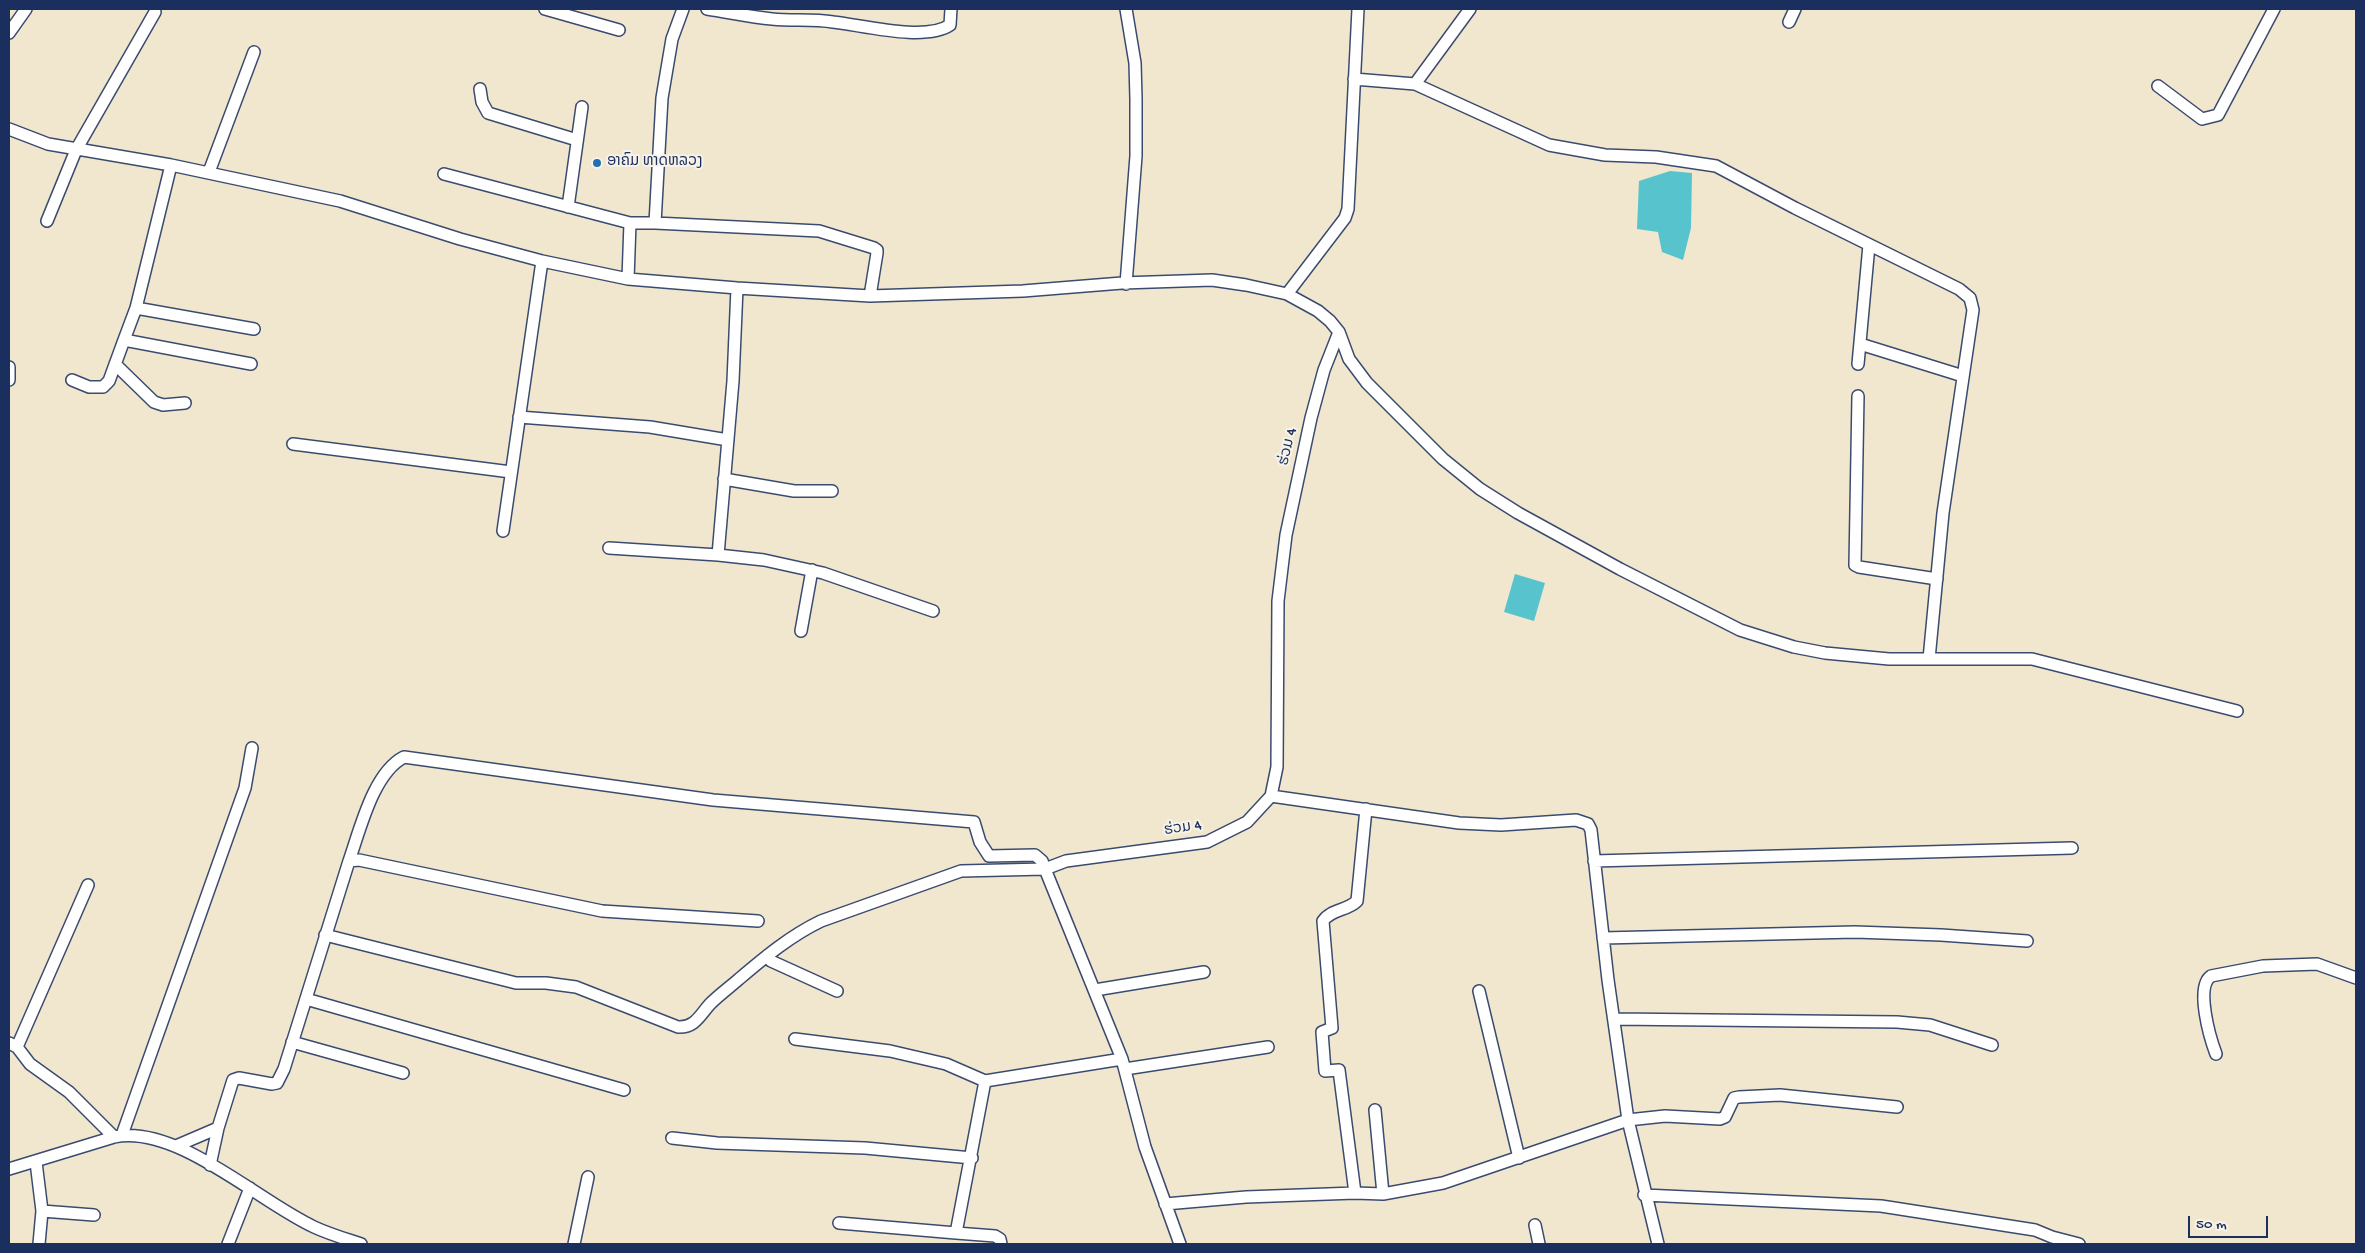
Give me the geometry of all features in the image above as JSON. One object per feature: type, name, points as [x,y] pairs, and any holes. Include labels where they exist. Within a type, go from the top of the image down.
[{"type":"street","points":[[9,33],[26,9]]},
{"type":"street","points":[[545,9],[619,30]]},
{"type":"street","points":[[655,223],[662,98],[672,39],[683,9]]},
{"type":"street","points":[[707,9],[770,19],[832,22],[884,30],[927,32],[943,30],[950,25],[952,9]]},
{"type":"street","points":[[1126,9],[1136,63],[1136,156],[1126,284]]},
{"type":"street","points":[[1287,294],[1345,218],[1348,209],[1358,9]]},
{"type":"street","points":[[1415,84],[1470,9]]},
{"type":"street","points":[[1789,22],[1794,9]]},
{"type":"street","points":[[2158,86],[2202,119],[2218,115],[2274,9]]},
{"type":"street","points":[[47,221],[76,150],[155,12]]},
{"type":"street","points":[[209,172],[254,52]]},
{"type":"street","points":[[1354,79],[1415,84],[1549,145],[1605,154],[1656,157],[1716,166],[1868,245],[1960,289],[1970,298],[1973,310],[1943,514],[1929,659]]},
{"type":"street","points":[[480,89],[482,102],[488,113],[578,140]]},
{"type":"street","points":[[568,207],[582,107]]},
{"type":"street","points":[[9,129],[48,144],[171,164],[340,201],[460,239],[542,261],[628,279],[870,296],[1023,291],[1212,280],[1246,284],[1287,294],[1318,312],[1338,332],[1349,359],[1367,383],[1413,431],[1443,459],[1480,489],[1518,513],[1620,569],[1740,630],[1794,647],[1825,653],[1889,659],[2032,659],[2237,711]]},
{"type":"street","points":[[72,380],[89,387],[103,387],[109,381],[136,308],[171,164]]},
{"type":"street","points":[[444,174],[630,224],[655,223],[819,231],[877,250],[870,296]]},
{"type":"street","points":[[628,279],[630,224]]},
{"type":"street","points":[[1858,364],[1868,245]]},
{"type":"street","points":[[503,531],[542,261]]},
{"type":"street","points":[[718,556],[733,381],[737,288]]},
{"type":"street","points":[[136,308],[254,329]]},
{"type":"street","name":"ຮ່ວມ 4","points":[[325,935],[516,983],[546,983],[576,987],[678,1027],[686,1028],[694,1024],[710,1003],[800,931],[839,915],[961,871],[1044,869],[1066,861],[1207,842],[1247,822],[1271,796],[1277,767],[1278,601],[1286,535],[1311,418],[1324,370],[1338,332]]},
{"type":"street","points":[[124,340],[251,364]]},
{"type":"street","points":[[1860,344],[1962,376]]},
{"type":"street","points":[[115,364],[154,402],[164,405],[185,403]]},
{"type":"street","points":[[9,367],[9,380]]},
{"type":"street","points":[[1858,396],[1855,565],[1937,578]]},
{"type":"street","points":[[519,417],[650,427],[728,440]]},
{"type":"street","points":[[294,444],[511,472]]},
{"type":"street","points":[[724,480],[794,491],[832,491]]},
{"type":"street","points":[[609,548],[764,560],[812,570],[933,611]]},
{"type":"street","points":[[801,631],[812,570]]},
{"type":"street","points":[[118,1136],[245,788],[252,748]]},
{"type":"street","points":[[210,1165],[218,1128],[233,1080],[239,1078],[272,1084],[277,1083],[284,1069],[325,935],[368,808],[382,777],[395,762],[404,757],[713,800],[974,822],[980,842],[989,856],[994,870]]},
{"type":"street","points":[[1271,796],[1459,823],[1501,825],[1576,820],[1588,824],[1591,830],[1603,938],[1628,1120],[1644,1195],[1658,1244]]},
{"type":"street","points":[[1355,1193],[1339,1070],[1325,1071],[1322,1032],[1332,1028],[1323,921],[1327,915],[1352,906],[1356,901],[1366,809]]},
{"type":"street","points":[[1594,861],[2072,848]]},
{"type":"street","points":[[989,856],[1035,855],[1042,861],[1124,1064],[1144,1147],[1180,1244]]},
{"type":"street","points":[[349,861],[359,860],[602,911],[758,921]]},
{"type":"street","points":[[88,885],[13,1045],[30,1064],[69,1092],[118,1136]]},
{"type":"street","points":[[1603,938],[1855,932],[2027,941]]},
{"type":"street","points":[[768,955],[771,961],[838,992]]},
{"type":"street","points":[[2216,1054],[2208,1032],[2203,986],[2206,979],[2210,976],[2262,966],[2317,964],[2356,978]]},
{"type":"street","points":[[1094,990],[1204,972]]},
{"type":"street","points":[[1479,991],[1519,1158]]},
{"type":"street","points":[[306,999],[624,1090]]},
{"type":"street","points":[[1614,1019],[1897,1022],[1930,1025],[1992,1045]]},
{"type":"street","points":[[795,1039],[890,1051],[946,1064],[985,1081],[1268,1046]]},
{"type":"street","points":[[292,1042],[403,1073]]},
{"type":"street","points":[[956,1233],[972,1158],[985,1081]]},
{"type":"street","points":[[1165,1204],[1246,1197],[1355,1193],[1383,1194],[1443,1183],[1628,1120],[1666,1116],[1720,1119],[1725,1117],[1734,1098],[1780,1095],[1897,1107]]},
{"type":"street","points":[[1375,1110],[1383,1194]]},
{"type":"street","points":[[176,1146],[218,1128]]},
{"type":"street","points":[[9,1169],[118,1136],[148,1138],[176,1146],[314,1227],[361,1244]]},
{"type":"street","points":[[672,1138],[717,1144],[864,1148],[972,1158]]},
{"type":"street","points":[[36,1162],[42,1211],[39,1244]]},
{"type":"street","points":[[574,1244],[588,1177]]},
{"type":"street","points":[[228,1244],[250,1188]]},
{"type":"street","points":[[1644,1195],[1880,1206],[2035,1230],[2052,1237],[2079,1244]]},
{"type":"street","points":[[42,1211],[94,1215]]},
{"type":"street","points":[[840,1223],[995,1236],[1000,1239],[1001,1244]]},
{"type":"street","points":[[1535,1226],[1539,1244]]},
{"type":"water","points":[[1670,171],[1692,173],[1691,228],[1683,260],[1662,252],[1658,232],[1637,229],[1639,181]]},
{"type":"water","points":[[1515,574],[1545,583],[1534,621],[1504,612]]},
{"type":"place","name":"ອາຄົມ ທາດຫລວງ","points":[[597,163]]}]
